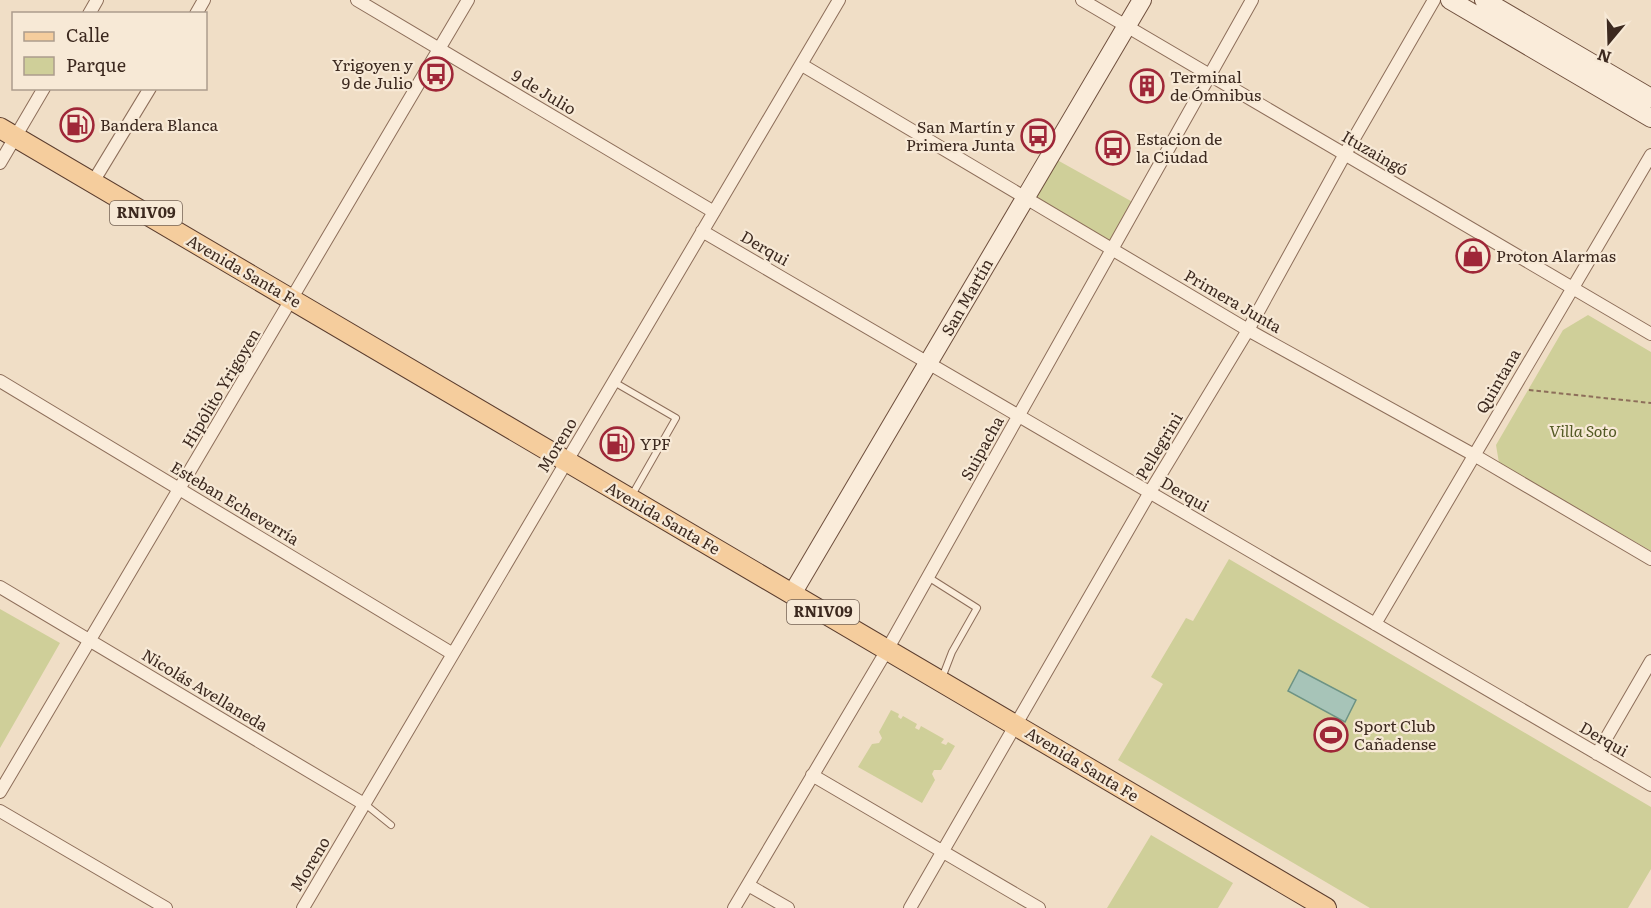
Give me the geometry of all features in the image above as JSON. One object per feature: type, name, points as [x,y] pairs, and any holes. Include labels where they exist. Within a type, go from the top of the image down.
[{"type":"main road","name":"San Martín","points":[[792,594],[1142,0]]},
{"type":"main road","points":[[1450,0],[1651,118]]},
{"type":"main road","points":[[1484,0],[1651,98]]},
{"type":"main road","name":"Avenida Santa Fe","points":[[8,132],[1326,908]]},
{"type":"street","name":"9 de Julio","points":[[357,0],[714,212]]},
{"type":"street","name":"Hipólito Yrigoyen","points":[[0,792],[468,0]]},
{"type":"street","name":"Moreno","points":[[303,908],[839,0]]},
{"type":"street","name":"Ituzaingó","points":[[1082,0],[1651,334]]},
{"type":"street","name":"Suipacha","points":[[734,908],[887,650],[1252,0]]},
{"type":"street","name":"Pellegrini","points":[[910,908],[1150,492],[1248,330],[1345,154],[1434,0]]},
{"type":"street","name":"Primera Junta","points":[[802,65],[1248,330],[1474,455],[1651,559]]},
{"type":"street","points":[[0,163],[8,132],[42,90]]},
{"type":"street","points":[[93,182],[149,90]]},
{"type":"street","name":"Quintana","points":[[1374,624],[1651,155]]},
{"type":"street","name":"Derqui","points":[[702,231],[1651,785]]},
{"type":"street","name":"Esteban Echeverría","points":[[0,381],[453,654]]},
{"type":"street","name":"Nicolás Avellaneda","points":[[0,587],[364,804]]},
{"type":"street","points":[[1597,754],[1651,661]]},
{"type":"street","points":[[812,775],[1039,908]]},
{"type":"street","points":[[0,811],[166,908]]},
{"type":"street","points":[[748,885],[788,908]]},
{"type":"lane","points":[[614,381],[676,418],[630,498]]},
{"type":"lane","points":[[928,577],[977,608],[952,652],[941,681]]},
{"type":"lane","name":"Nicolás Avellaneda","points":[[364,804],[391,825]]},
{"type":"path","points":[[1513,389],[1651,403]]},
{"type":"green space","points":[[1050,156],[1138,205],[1113,250],[1025,198]]},
{"type":"green space","name":"Villa Soto","points":[[1588,315],[1651,352],[1651,551],[1499,463],[1496,445],[1563,330]]},
{"type":"green space","name":"Sport Club Cañadense","points":[[1229,559],[1651,807],[1651,869],[1628,908],[1370,908],[1118,760],[1163,684],[1151,677],[1186,618],[1193,621]]},
{"type":"green space","points":[[0,609],[60,643],[0,748]]},
{"type":"green space","points":[[891,710],[899,714],[898,717],[901,719],[903,716],[917,724],[915,728],[919,730],[921,726],[944,739],[941,743],[946,745],[948,742],[955,746],[941,770],[934,770],[932,774],[935,780],[922,803],[858,767],[872,744],[879,743],[882,738],[879,732]]},
{"type":"green space","points":[[1151,835],[1233,883],[1218,908],[1107,908]]},
{"type":"shaded area","points":[[1299,670],[1356,700],[1345,722],[1288,691]]},
{"type":"place","name":"Yrigoyen y 9 de Julio","points":[[436,74]]},
{"type":"place","name":"Terminal de Ómnibus","points":[[1147,86]]},
{"type":"place","name":"Bandera Blanca","points":[[77,125]]},
{"type":"place","name":"San Martín y Primera Junta","points":[[1038,136]]},
{"type":"place","name":"Estacion de la Ciudad","points":[[1113,148]]},
{"type":"place","name":"Proton Alarmas","points":[[1473,256]]},
{"type":"place","name":"YPF","points":[[617,444]]},
{"type":"place","name":"Sport Club Cañadense","points":[[1331,735]]}]
